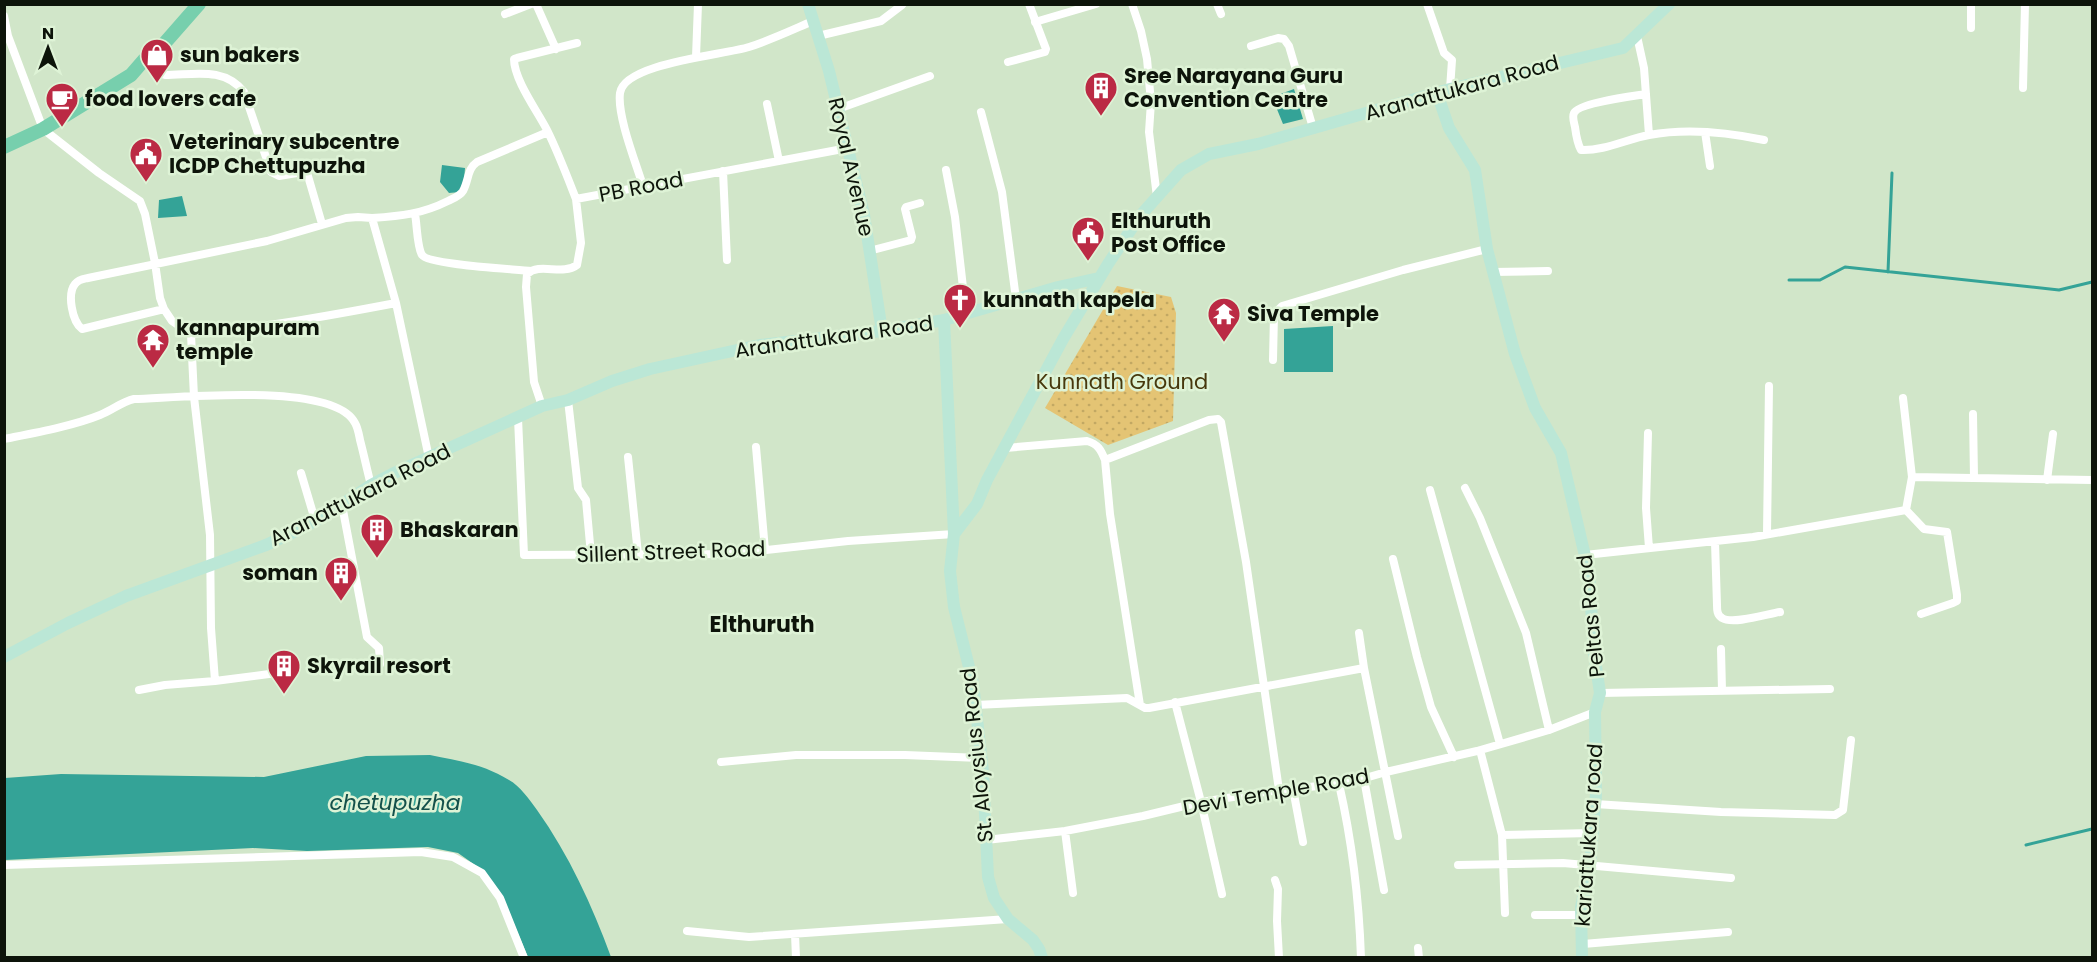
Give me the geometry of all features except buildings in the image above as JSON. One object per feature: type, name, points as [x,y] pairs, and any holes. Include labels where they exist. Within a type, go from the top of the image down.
[{"type":"main road","points":[[4,147],[43,129],[131,75],[144,60],[163,45],[199,4]]},
{"type":"main road","name":"Royal Avenue","points":[[808,4],[838,108],[864,215],[882,331]]},
{"type":"main road","name":"Aranattukara Road","points":[[4,657],[126,596],[266,545],[342,505],[371,485],[542,406],[568,400],[612,381],[661,367],[760,345],[882,331],[944,321],[1058,287],[1099,278],[1140,216],[1182,170],[1209,154],[1258,144],[1450,89],[1579,57],[1617,50],[1623,48],[1637,36],[1669,4]]},
{"type":"main road","name":"Peltas Road","points":[[1437,93],[1449,128],[1475,170],[1492,272],[1519,365],[1535,408],[1561,453],[1589,573],[1594,653],[1600,693],[1595,712]]},
{"type":"main road","points":[[954,534],[977,504],[1063,339],[1099,278]]},
{"type":"main road","name":"St. Aloysius Road","points":[[944,321],[954,534],[950,571],[954,607],[973,683],[988,877],[994,898],[1008,919],[1033,940],[1042,957]]},
{"type":"main road","name":"kariattukara road","points":[[1582,957],[1581,907],[1590,865],[1595,804],[1595,712]]},
{"type":"street","points":[[505,14],[531,4]]},
{"type":"street","points":[[536,4],[556,49]]},
{"type":"street","points":[[696,57],[698,4]]},
{"type":"street","points":[[1008,62],[1045,52],[1046,46],[1029,4]]},
{"type":"street","points":[[1035,22],[1096,4]]},
{"type":"street","points":[[1132,4],[1141,31],[1149,71],[1151,102],[1149,132],[1157,197]]},
{"type":"street","points":[[1217,4],[1221,14]]},
{"type":"street","points":[[1427,4],[1444,53],[1452,60],[1450,89]]},
{"type":"street","points":[[1971,4],[1971,28]]},
{"type":"street","points":[[2023,88],[2025,4]]},
{"type":"street","points":[[818,36],[881,21],[902,5]]},
{"type":"street","points":[[4,16],[8,36],[43,129],[99,174],[140,201],[145,214],[160,298],[172,321],[191,333],[244,329],[320,318],[396,303]]},
{"type":"street","points":[[643,186],[621,110],[620,92],[624,82],[637,74],[696,57],[751,46],[813,21]]},
{"type":"street","points":[[1637,36],[1644,68],[1649,135]]},
{"type":"street","points":[[1251,46],[1278,38],[1284,39],[1289,46],[1313,128]]},
{"type":"street","points":[[576,199],[548,132],[513,62],[517,58],[577,43]]},
{"type":"street","points":[[144,60],[158,73],[165,75],[215,73],[238,84],[244,92],[271,172],[279,176],[305,173],[308,176],[322,224]]},
{"type":"street","points":[[838,108],[930,76]]},
{"type":"street","points":[[1646,94],[1580,107],[1573,114],[1577,141],[1581,150],[1594,149],[1649,135],[1706,132],[1734,134],[1764,140]]},
{"type":"street","points":[[766,104],[779,161]]},
{"type":"street","points":[[981,112],[1002,192],[1016,299]]},
{"type":"street","points":[[164,309],[82,329],[78,326],[71,301],[74,285],[79,280],[267,241],[322,224],[358,217],[415,214],[433,208],[460,195],[472,166],[477,162],[548,132]]},
{"type":"street","points":[[1706,132],[1710,166]]},
{"type":"street","name":"PB Road","points":[[531,271],[571,269],[577,264],[581,243],[576,199],[848,148]]},
{"type":"street","points":[[946,170],[955,217],[966,314]]},
{"type":"street","points":[[723,171],[727,260]]},
{"type":"street","points":[[870,251],[911,240],[905,209],[920,203]]},
{"type":"street","points":[[415,214],[420,251],[427,259],[452,264],[531,271]]},
{"type":"street","points":[[372,218],[396,303],[429,458]]},
{"type":"street","points":[[1273,360],[1274,314],[1282,306],[1403,270],[1487,249]]},
{"type":"street","points":[[531,271],[527,274],[526,286],[534,382],[542,406]]},
{"type":"street","points":[[1492,272],[1548,271]]},
{"type":"street","points":[[191,333],[194,398],[210,535],[209,566],[215,681]]},
{"type":"street","points":[[1767,534],[1769,386]]},
{"type":"street","points":[[4,439],[77,423],[102,414],[124,401],[263,395],[290,396],[334,405],[346,412],[356,423],[371,485]]},
{"type":"street","points":[[1903,398],[1912,477],[1906,510]]},
{"type":"street","points":[[568,400],[578,488],[586,500],[591,555]]},
{"type":"street","points":[[1973,414],[1974,478]]},
{"type":"street","name":"Sillent Street Road","points":[[518,418],[524,555],[730,554],[848,541],[954,534]]},
{"type":"street","points":[[1105,460],[1209,420],[1218,419],[1221,422],[1246,562],[1279,790]]},
{"type":"street","points":[[1648,433],[1646,508],[1649,548]]},
{"type":"street","points":[[2047,480],[2053,434]]},
{"type":"street","points":[[1005,448],[1087,441],[1099,446],[1105,460],[1110,514],[1140,705]]},
{"type":"street","points":[[756,447],[765,550]]},
{"type":"street","points":[[628,457],[638,554]]},
{"type":"street","points":[[301,473],[315,520]]},
{"type":"street","points":[[1912,477],[2092,480]]},
{"type":"street","points":[[1465,488],[1480,518],[1526,633],[1549,730]]},
{"type":"street","points":[[1430,490],[1500,744]]},
{"type":"street","points":[[342,505],[367,637],[379,648],[380,664]]},
{"type":"street","points":[[1585,555],[1715,542],[1906,510]]},
{"type":"street","points":[[1906,510],[1924,529],[1947,532],[1957,596],[1957,601],[1921,614]]},
{"type":"street","points":[[1715,542],[1717,605],[1721,618],[1740,620],[1780,612]]},
{"type":"street","points":[[1394,558],[1431,706],[1454,757]]},
{"type":"street","points":[[1359,633],[1398,837]]},
{"type":"street","points":[[1721,649],[1722,691]]},
{"type":"street","points":[[975,705],[1127,698],[1149,708],[1364,668]]},
{"type":"street","points":[[140,690],[165,685],[292,671]]},
{"type":"street","points":[[1600,693],[1830,689]]},
{"type":"street","points":[[1175,702],[1222,894]]},
{"type":"street","name":"Devi Temple Road","points":[[986,840],[1065,831],[1201,802],[1364,779],[1549,730],[1595,712]]},
{"type":"street","points":[[1595,804],[1721,812],[1835,815],[1843,810],[1851,740]]},
{"type":"street","points":[[1480,750],[1502,836],[1505,913]]},
{"type":"street","points":[[722,762],[796,755],[980,758]]},
{"type":"street","points":[[1364,779],[1384,890]]},
{"type":"street","points":[[1339,784],[1350,832],[1361,957]]},
{"type":"street","points":[[1293,789],[1303,842]]},
{"type":"street","points":[[1065,831],[1073,893]]},
{"type":"street","points":[[1502,836],[1592,833]]},
{"type":"street","points":[[4,865],[421,852],[453,857],[482,873],[500,898],[524,957]]},
{"type":"street","points":[[1458,865],[1563,863],[1731,878]]},
{"type":"street","points":[[1277,885],[1279,957]]},
{"type":"street","points":[[1535,915],[1581,915]]},
{"type":"street","points":[[687,931],[749,937],[1008,919]]},
{"type":"street","points":[[1583,944],[1728,932]]},
{"type":"street","points":[[795,934],[796,957]]},
{"type":"green space","name":"Kunnath Ground","points":[[1117,286],[1171,297],[1176,313],[1173,421],[1108,445],[1045,408]]},
{"type":"water","points":[[1294,89],[1303,119],[1283,124],[1272,97]]},
{"type":"water","points":[[442,165],[465,168],[460,192],[449,193],[440,182]]},
{"type":"water","points":[[182,196],[187,216],[158,218],[159,200]]},
{"type":"water","points":[[1333,326],[1333,372],[1284,372],[1284,329]]},
{"type":"water","name":"chetupuzha","points":[[430,755],[490,770],[513,783],[524,793],[549,827],[569,863],[588,900],[611,957],[528,957],[503,898],[485,872],[458,853],[428,847],[307,851],[253,848],[5,860],[5,778],[61,774],[264,777],[366,756]]},
{"type":"waterway","points":[[1888,272],[1892,173]]},
{"type":"waterway","points":[[1789,280],[1820,280],[1845,267],[2059,290],[2092,282]]},
{"type":"waterway","points":[[2026,845],[2092,829]]},
{"type":"place","name":"sun bakers","points":[[157,84]]},
{"type":"place","name":"Sree Narayana Guru Convention Centre","points":[[1101,117]]},
{"type":"place","name":"food lovers cafe","points":[[62,128]]},
{"type":"place","name":"Veterinary subcentre ICDP Chettupuzha","points":[[146,183]]},
{"type":"place","name":"Elthuruth Post Office","points":[[1088,262]]},
{"type":"place","name":"kunnath kapela","points":[[960,329]]},
{"type":"place","name":"Siva Temple","points":[[1224,343]]},
{"type":"place","name":"kannapuram temple","points":[[153,369]]},
{"type":"place","name":"Bhaskaran","points":[[377,559]]},
{"type":"place","name":"soman","points":[[341,602]]},
{"type":"place","name":"Skyrail resort","points":[[284,695]]},
{"type":"district","name":"Elthuruth","points":[[762,624]]}]
